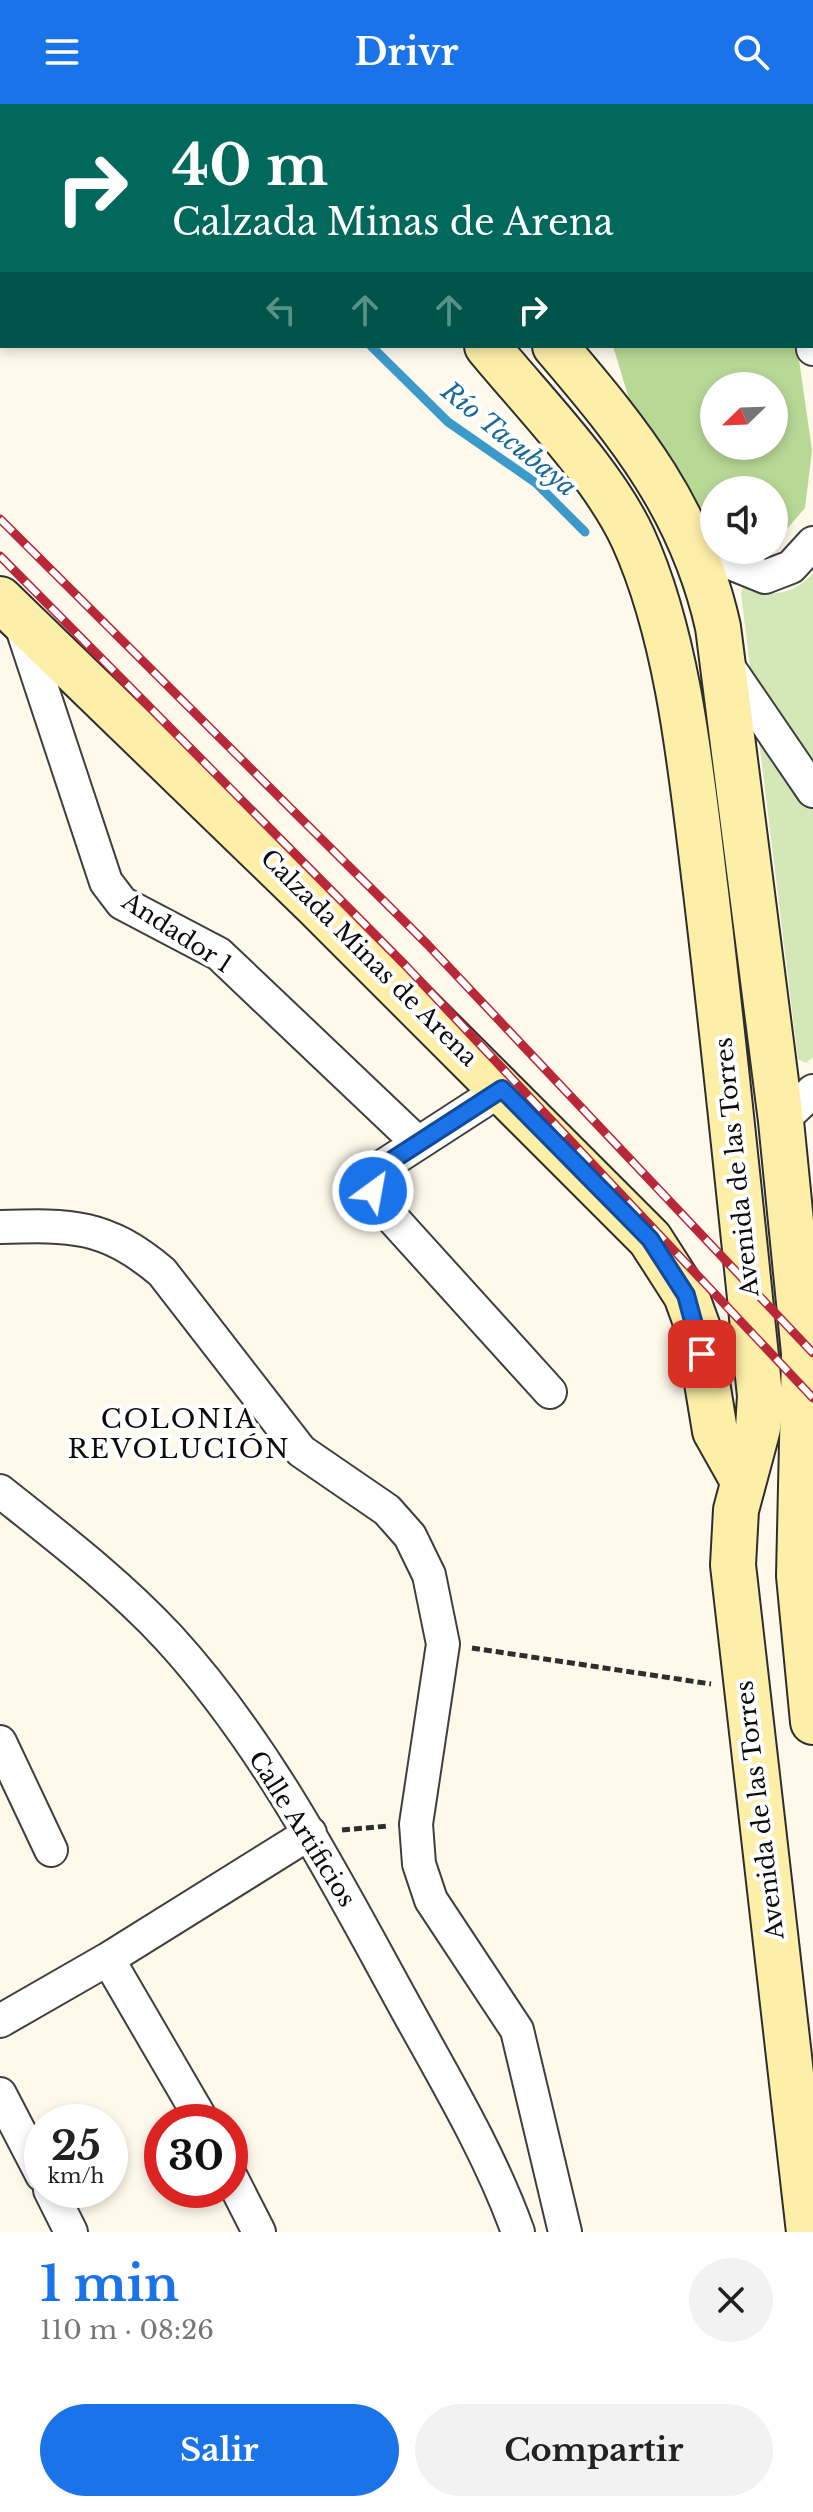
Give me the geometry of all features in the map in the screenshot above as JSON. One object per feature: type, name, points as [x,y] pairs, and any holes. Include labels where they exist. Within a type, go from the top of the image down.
[{"type":"street","name":"Avenida de las Torres","points":[[489,348],[601,486],[632,537],[654,595],[691,765],[729,1086],[760,1396],[758,1428],[739,1495],[733,1565],[809,2232]]},
{"type":"street","name":"Avenida de las Torres","points":[[557,348],[614,415],[690,534],[708,582],[748,838],[804,1353],[807,1494],[799,1576],[813,1722]]},
{"type":"street","points":[[690,534],[728,562],[765,577],[791,567],[813,543]]},
{"type":"street","name":"Calzada Minas de Arena","points":[[9,607],[502,1089],[650,1239],[670,1267],[698,1328],[715,1431],[739,1495]]},
{"type":"street","name":"Andador 1","points":[[9,607],[106,882],[122,903],[219,954],[418,1143]]},
{"type":"street","points":[[721,655],[813,791]]},
{"type":"street","points":[[502,1089],[375,1175],[373,1191],[377,1201],[550,1392]]},
{"type":"street","points":[[781,1121],[813,1091]]},
{"type":"street","points":[[0,1227],[66,1225],[93,1231],[130,1248],[162,1272],[301,1451],[387,1510],[410,1536],[429,1575],[443,1644],[416,1824],[419,1864],[431,1900],[517,2030],[526,2057],[565,2232]]},
{"type":"street","name":"Calle Artificios","points":[[0,1491],[101,1572],[169,1638],[215,1694],[310,1833],[449,2089],[518,2232]]},
{"type":"street","points":[[739,1495],[807,1494]]},
{"type":"street","points":[[0,1742],[51,1850]]},
{"type":"street","points":[[0,2021],[108,1959],[310,1833]]},
{"type":"street","points":[[108,1959],[193,2104]]},
{"type":"street","points":[[0,2094],[24,2140]]},
{"type":"street","points":[[59,2208],[71,2232]]},
{"type":"street","points":[[247,2208],[259,2232]]},
{"type":"path","points":[[443,1644],[745,1689]]},
{"type":"path","points":[[310,1833],[416,1824]]},
{"type":"green space","points":[[614,348],[797,348],[812,450],[805,508],[788,528],[788,476],[700,476],[700,506],[665,472],[630,402]]},
{"type":"green space","points":[[813,573],[813,1057],[806,1063],[798,1059],[741,593],[744,585],[772,593],[789,590]]},
{"type":"waterway","name":"Río Tacubaya","points":[[373,348],[448,422],[536,483],[585,532]]},
{"type":"railway","points":[[0,519],[427,944],[813,1353]]},
{"type":"railway","points":[[0,556],[405,965],[813,1398]]},
{"type":"district","name":"COLONIA REVOLUCIÓN","points":[[179,1434]]},
{"type":"route","points":[[373,1191],[372,1182],[380,1168],[502,1089],[650,1239],[686,1295],[698,1328],[702,1354]]}]
